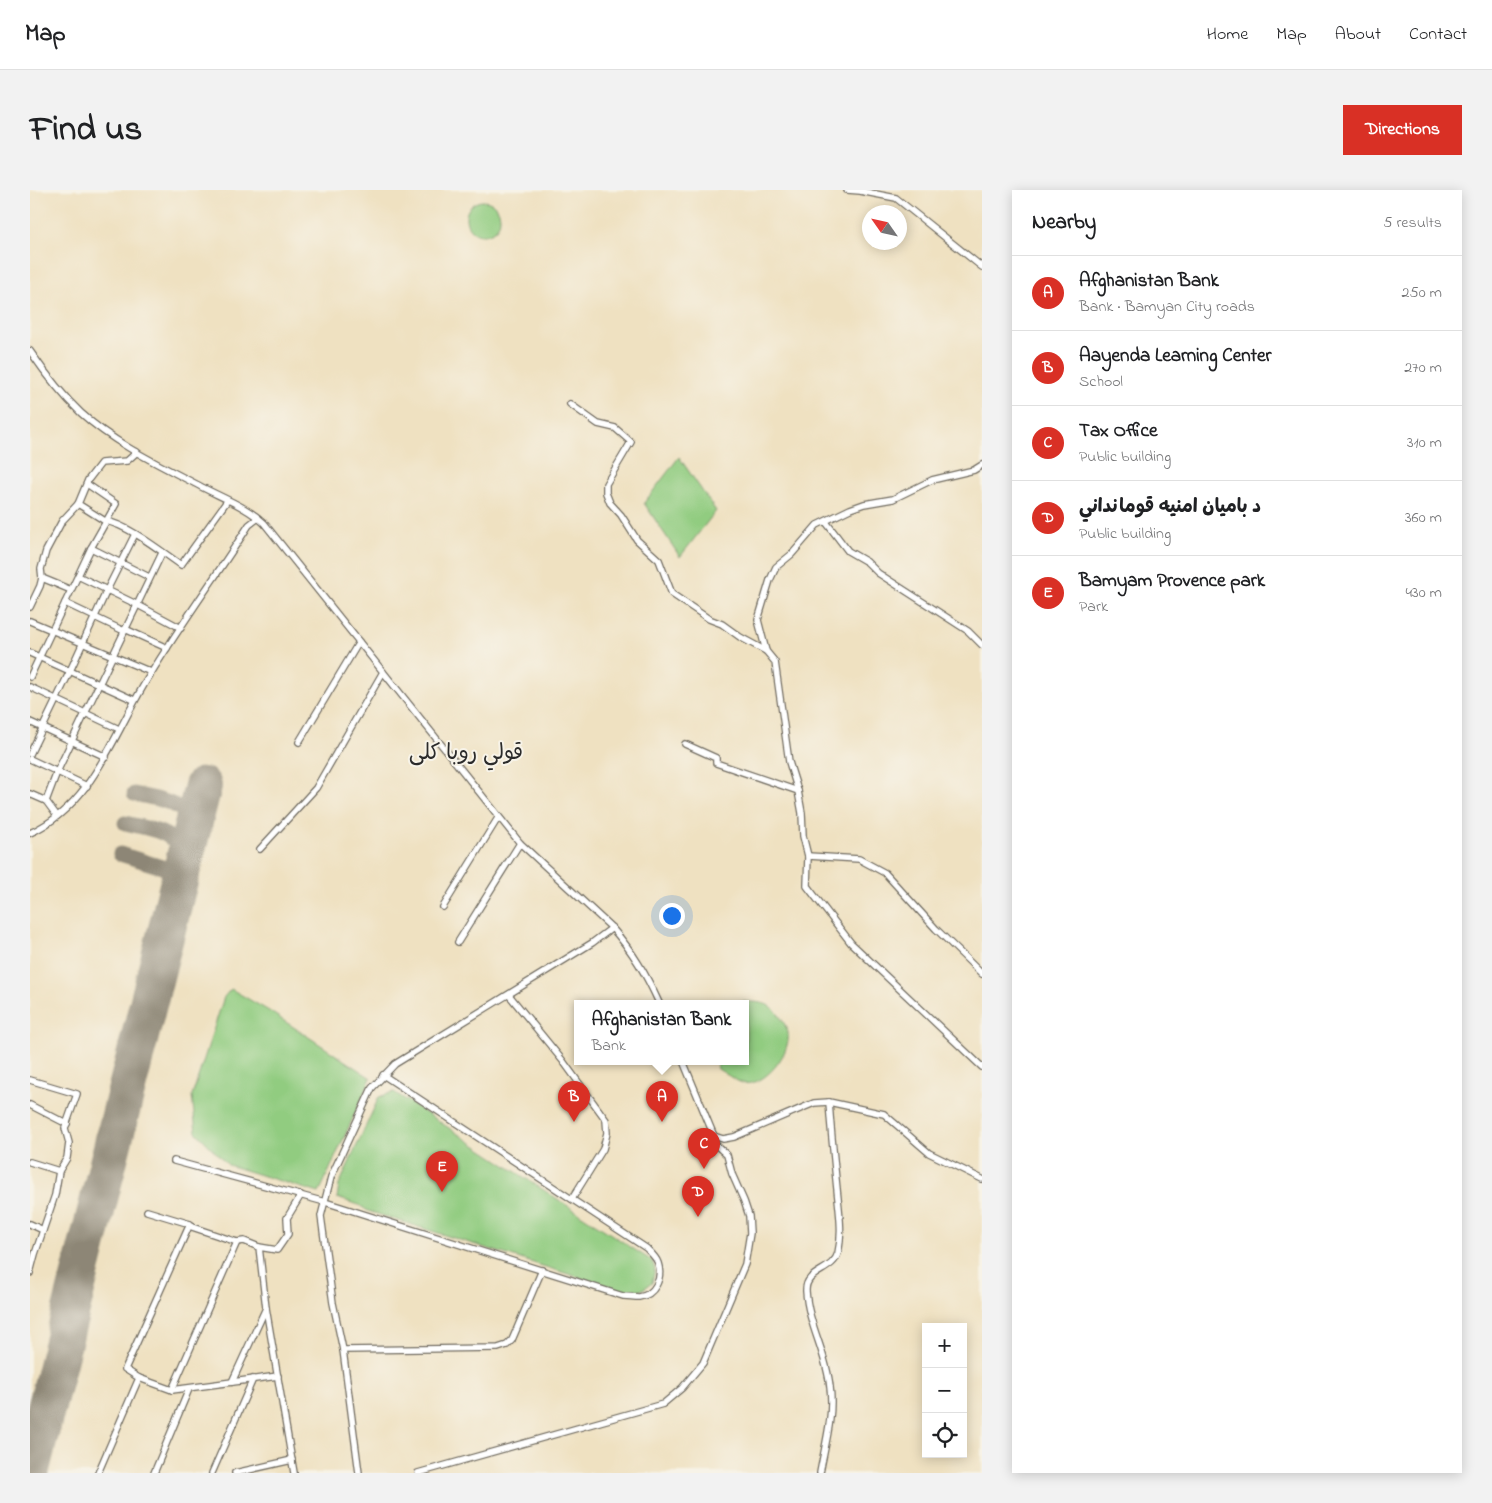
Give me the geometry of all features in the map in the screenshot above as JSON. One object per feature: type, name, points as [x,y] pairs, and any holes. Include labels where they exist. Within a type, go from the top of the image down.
[{"type":"street","points":[[847,190],[896,198],[982,268]]},
{"type":"street","points":[[30,351],[57,388],[82,413],[106,432],[136,452],[258,518],[448,751],[498,818],[520,843],[612,928],[641,965],[657,1000]]},
{"type":"street","points":[[570,404],[598,424],[615,428],[631,442],[606,484],[606,493],[610,503],[622,514],[637,540],[658,560],[672,594],[709,619],[722,624],[740,637],[766,651],[775,662],[789,762],[798,791],[803,836],[808,856],[807,886],[851,943],[982,1067]]},
{"type":"street","points":[[30,607],[42,578],[41,569],[46,551],[62,521],[78,504],[88,480],[101,463],[127,461],[136,452]]},
{"type":"street","points":[[766,651],[758,620],[770,580],[776,567],[792,554],[817,526],[850,509],[864,504],[893,500],[932,480],[974,470],[982,465]]},
{"type":"street","points":[[30,677],[91,548],[116,504],[87,484]]},
{"type":"street","points":[[78,504],[105,521],[135,534],[181,565],[227,501]]},
{"type":"street","points":[[30,833],[56,816],[87,786],[106,756],[134,700],[151,672],[249,525],[258,518]]},
{"type":"street","points":[[826,522],[848,551],[867,562],[878,573],[968,631],[982,645]]},
{"type":"street","points":[[30,754],[135,534]]},
{"type":"street","points":[[91,548],[149,577]]},
{"type":"street","points":[[46,801],[57,772],[162,553]]},
{"type":"street","points":[[78,576],[181,628]]},
{"type":"street","points":[[42,578],[71,590]]},
{"type":"street","points":[[65,603],[95,618],[167,648]]},
{"type":"street","points":[[30,621],[151,672]]},
{"type":"street","points":[[299,742],[359,642]]},
{"type":"street","points":[[30,653],[99,686],[134,700]]},
{"type":"street","points":[[260,849],[316,788],[383,672]]},
{"type":"street","points":[[30,687],[119,730]]},
{"type":"street","points":[[30,722],[106,756]]},
{"type":"street","points":[[685,744],[716,758],[716,763],[798,791]]},
{"type":"street","points":[[30,759],[87,786]]},
{"type":"street","points":[[30,794],[46,801],[56,816]]},
{"type":"street","points":[[444,907],[498,818]]},
{"type":"street","points":[[458,942],[520,843]]},
{"type":"street","points":[[808,856],[859,859],[885,873],[936,929],[982,974]]},
{"type":"street","points":[[359,1473],[321,1216],[331,1177],[372,1088],[395,1064],[592,943],[612,928]]},
{"type":"street","points":[[509,995],[564,1061],[606,1120],[607,1133],[604,1149],[572,1199]]},
{"type":"street","points":[[418,1473],[662,1404],[682,1388],[703,1363],[744,1264],[750,1232],[749,1216],[732,1174],[727,1155],[713,1140],[714,1136],[685,1065]]},
{"type":"street","points":[[174,1161],[325,1202],[623,1296],[640,1297],[650,1292],[656,1286],[660,1270],[657,1261],[646,1248],[383,1075]]},
{"type":"street","points":[[30,1080],[77,1094],[65,1128],[69,1143],[67,1158],[59,1172],[55,1195],[30,1274]]},
{"type":"street","points":[[714,1136],[723,1139],[734,1137],[814,1103],[829,1102],[884,1114],[929,1153],[982,1179]]},
{"type":"street","points":[[820,1473],[830,1419],[830,1388],[827,1370],[808,1306],[806,1289],[809,1279],[817,1272],[830,1266],[837,1255],[840,1232],[829,1102]]},
{"type":"street","points":[[30,1105],[67,1124]]},
{"type":"street","points":[[30,1162],[59,1172]]},
{"type":"street","points":[[147,1211],[190,1224],[189,1226],[237,1242],[244,1241],[259,1247],[278,1250],[288,1234],[288,1218],[301,1195]]},
{"type":"street","points":[[30,1224],[43,1230]]},
{"type":"street","points":[[190,1224],[125,1369],[139,1378],[172,1390],[278,1376]]},
{"type":"street","points":[[172,1390],[237,1242]]},
{"type":"street","points":[[259,1247],[266,1308],[294,1473]]},
{"type":"street","points":[[342,1350],[498,1348],[507,1345],[512,1340],[542,1270]]},
{"type":"street","points":[[232,1382],[266,1308]]},
{"type":"street","points":[[98,1473],[139,1378]]},
{"type":"street","points":[[212,1473],[254,1379]]},
{"type":"street","points":[[154,1473],[189,1389]]},
{"type":"street","points":[[234,1473],[292,1460]]},
{"type":"green space","points":[[483,201],[490,202],[495,206],[499,211],[499,225],[495,230],[490,234],[483,235],[476,234],[471,230],[467,225],[466,218],[467,211],[471,206],[476,202]]},
{"type":"green space","points":[[679,457],[716,511],[680,557],[644,503]]},
{"type":"green space","points":[[231,989],[269,1011],[371,1078],[319,1193],[228,1165],[196,1132],[192,1096],[224,997]]},
{"type":"green space","points":[[749,1002],[758,1002],[774,1009],[785,1024],[788,1040],[783,1055],[772,1070],[765,1077],[757,1081],[742,1083],[718,1069],[717,1065],[749,1065]]},
{"type":"green space","points":[[394,1092],[652,1261],[655,1269],[652,1283],[640,1291],[619,1290],[368,1211],[359,1205],[337,1198],[339,1185],[379,1097]]},
{"type":"taxiway","points":[[134,794],[161,800],[181,809],[187,818],[191,833]]},
{"type":"taxiway","points":[[125,823],[154,830],[169,837],[176,843],[184,861]]},
{"type":"taxiway","points":[[120,854],[165,868],[174,879],[176,891]]},
{"type":"runway","points":[[30,1473],[203,786]]},
{"type":"place","name":"Aayenda Learning Center","points":[[574,1122]]},
{"type":"place","name":"Afghanistan Bank","points":[[662,1122]]},
{"type":"place","name":"Tax Office","points":[[704,1169]]},
{"type":"place","name":"Bamyam Provence park","points":[[442,1192]]},
{"type":"place","name":"د بامیان امنیه قومانداني","points":[[698,1217]]},
{"type":"district","name":"قولي روبا کلی","points":[[466,751]]}]
